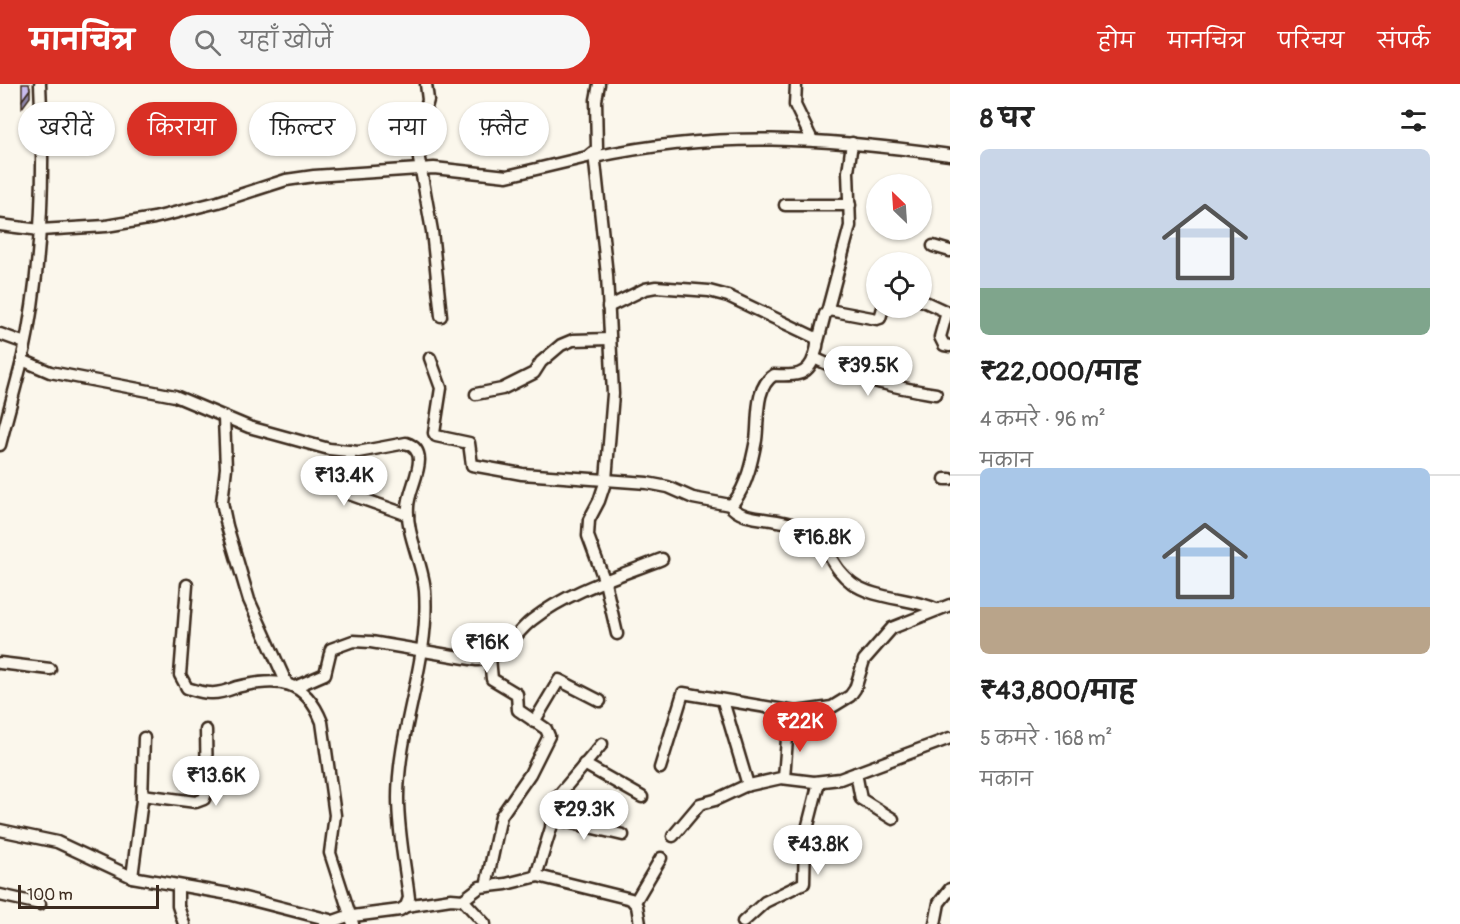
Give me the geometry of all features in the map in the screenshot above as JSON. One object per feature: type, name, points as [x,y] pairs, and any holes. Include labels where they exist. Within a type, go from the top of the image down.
[{"type":"street","points":[[0,445],[22,360],[40,230],[42,128],[40,84]]},
{"type":"street","points":[[426,84],[427,112],[419,134],[420,169],[432,231],[441,316]]},
{"type":"street","points":[[599,84],[596,100],[597,149],[594,155],[608,308],[613,394],[606,480],[588,526],[591,547],[605,582],[616,634]]},
{"type":"street","points":[[796,84],[795,105],[812,140]]},
{"type":"street","points":[[0,225],[40,230],[106,226],[154,218],[218,202],[286,180],[420,169],[448,169],[507,176],[594,155],[636,148],[747,138],[852,143],[950,155]]},
{"type":"street","points":[[730,505],[738,497],[750,467],[759,404],[766,383],[774,375],[802,374],[814,358],[850,226],[848,172],[852,143]]},
{"type":"street","points":[[785,205],[850,205]]},
{"type":"street","points":[[933,246],[950,251]]},
{"type":"street","points":[[608,308],[645,289],[656,287],[709,291],[729,296],[811,335],[818,341]]},
{"type":"street","points":[[932,305],[947,312],[940,337],[944,345],[950,346]]},
{"type":"street","points":[[827,312],[833,309],[866,316]]},
{"type":"street","points":[[0,334],[25,343]]},
{"type":"street","points":[[476,394],[502,389],[534,373],[541,362],[561,345],[573,340],[610,339]]},
{"type":"street","points":[[430,358],[441,388],[434,433],[436,436],[469,443],[471,465],[522,474],[647,483],[668,487],[693,498],[730,505],[737,513],[756,518],[781,520],[815,536],[849,581],[863,590],[916,601],[936,609]]},
{"type":"street","points":[[814,358],[848,375],[876,384],[936,394]]},
{"type":"street","points":[[22,360],[50,372],[175,396],[224,418],[263,432],[329,449],[351,452],[406,443],[412,445],[420,459],[409,496],[408,515],[425,591],[421,652],[401,748],[398,798],[409,898],[406,906]]},
{"type":"street","points":[[224,418],[226,468],[222,502],[226,526],[249,600],[291,686],[316,708],[322,722],[335,815],[330,853],[352,920]]},
{"type":"street","points":[[351,452],[345,488],[349,494],[408,515]]},
{"type":"street","points":[[187,585],[180,675],[187,688],[210,693],[260,682],[291,686],[325,674],[331,649],[353,641],[477,660],[490,658],[542,612],[662,558]]},
{"type":"street","points":[[660,768],[683,693],[806,712],[832,707],[850,696],[864,660],[892,628],[950,605]]},
{"type":"street","points":[[486,886],[501,816],[530,774],[548,740],[546,729],[518,710],[517,694],[492,679],[490,658]]},
{"type":"street","points":[[0,663],[50,669]]},
{"type":"street","points":[[534,722],[559,680],[600,700]]},
{"type":"street","points":[[723,701],[748,785]]},
{"type":"street","points":[[784,778],[788,726]]},
{"type":"street","points":[[142,795],[196,802],[204,799],[207,789],[206,730]]},
{"type":"street","points":[[132,877],[142,795],[144,738]]},
{"type":"street","points":[[673,836],[700,804],[748,785],[784,778],[819,782],[856,773],[950,738]]},
{"type":"street","points":[[536,876],[553,802],[602,744]]},
{"type":"street","points":[[584,764],[642,797]]},
{"type":"street","points":[[856,773],[861,799],[893,819]]},
{"type":"street","points":[[743,922],[765,902],[804,883],[805,837],[819,782]]},
{"type":"street","points":[[551,818],[623,835]]},
{"type":"street","points":[[0,830],[57,842],[132,877],[229,894],[327,922],[352,920],[400,910],[406,906],[451,899],[463,900],[485,924]]},
{"type":"street","points":[[640,924],[635,902],[661,858]]},
{"type":"street","points":[[463,900],[476,889],[536,876],[577,884],[635,902]]},
{"type":"street","points":[[178,886],[178,906],[184,924]]},
{"type":"street","points":[[935,924],[939,903],[950,889]]},
{"type":"street","points":[[0,895],[40,904]]},
{"type":"building","points":[[22,84],[29,84],[30,89],[22,100]]}]
